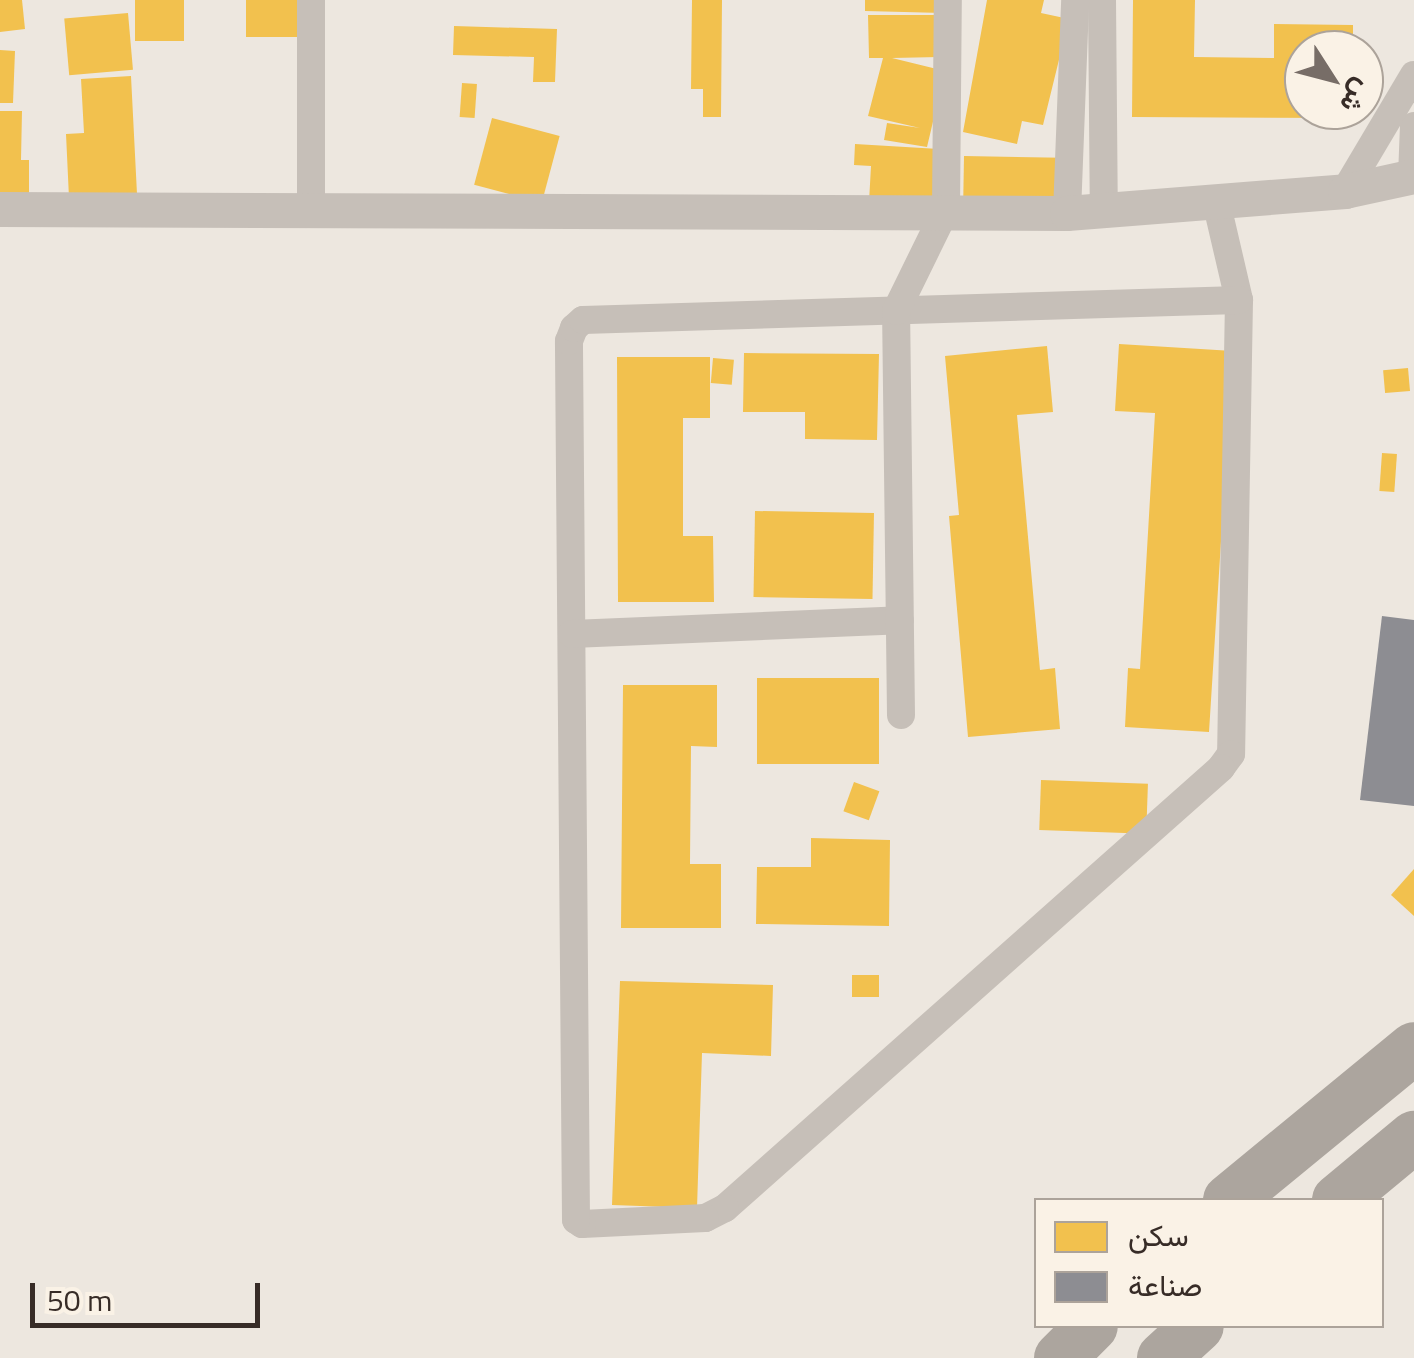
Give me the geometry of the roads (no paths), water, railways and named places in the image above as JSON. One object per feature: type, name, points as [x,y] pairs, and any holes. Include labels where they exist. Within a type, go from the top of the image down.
[{"type":"highway","points":[[1230,1198],[1414,1048]]},
{"type":"highway","points":[[1340,1198],[1414,1137]]},
{"type":"highway","points":[[1060,1358],[1090,1328]]},
{"type":"highway","points":[[1163,1358],[1196,1328]]},
{"type":"street","points":[[311,211],[312,0]]},
{"type":"street","points":[[901,716],[896,312],[946,209],[948,0]]},
{"type":"street","points":[[1068,212],[1075,0]]},
{"type":"street","points":[[1102,0],[1104,210]]},
{"type":"street","points":[[1346,191],[1414,75]]},
{"type":"street","points":[[0,209],[1104,210],[1346,191],[1413,176],[1414,126]]},
{"type":"street","points":[[1216,201],[1238,300],[1231,754],[1192,794],[725,1208],[705,1218],[582,1224],[576,1220],[569,341],[574,328],[583,320],[1238,300]]},
{"type":"street","points":[[572,634],[900,620]]}]
